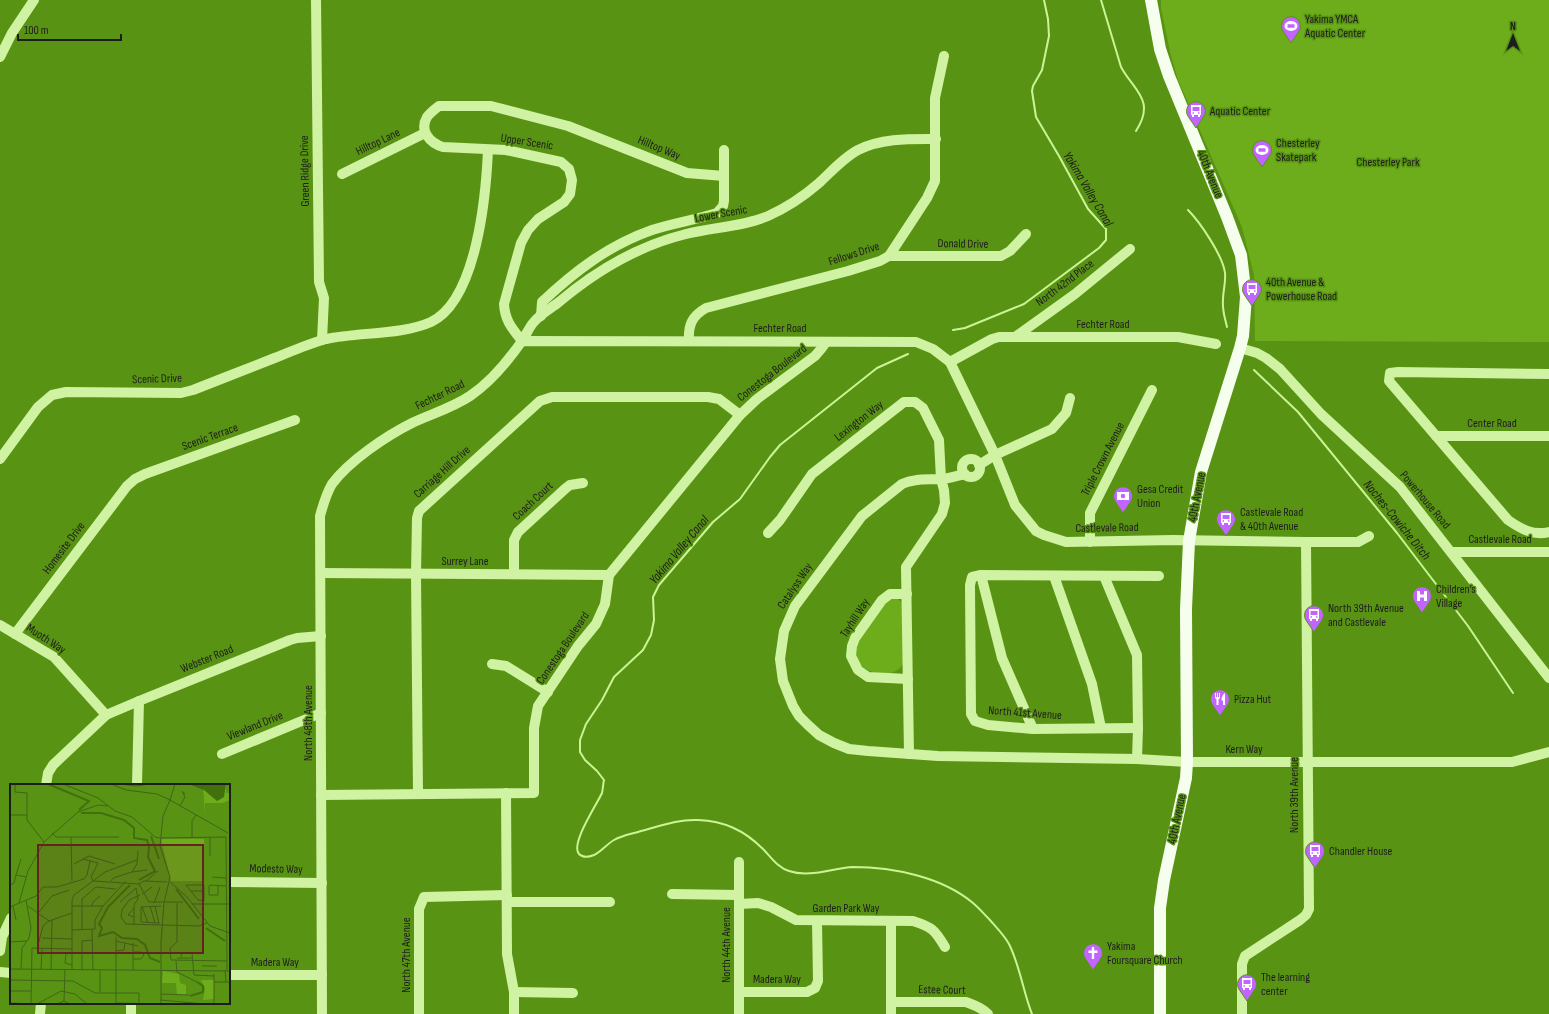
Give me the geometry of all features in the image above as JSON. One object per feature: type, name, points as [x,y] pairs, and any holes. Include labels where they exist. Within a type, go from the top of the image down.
[{"type":"main road","name":"40th Avenue","points":[[1151,0],[1160,49],[1169,76],[1241,255],[1246,297],[1243,336],[1201,472],[1189,541],[1186,610],[1187,762],[1186,778],[1164,880],[1160,908],[1160,1014]]},
{"type":"street","points":[[0,57],[12,33],[34,0]]},
{"type":"street","name":"Green Ridge Drive","points":[[316,0],[319,282],[324,298],[322,340]]},
{"type":"street","name":"Fellows Drive","points":[[689,341],[692,320],[698,312],[706,308],[848,271],[880,261],[890,256],[932,190],[935,182],[935,98],[944,56]]},
{"type":"street","name":"Hilltop Way","points":[[425,133],[427,117],[440,106],[492,106],[568,126],[687,174],[724,176]]},
{"type":"street","points":[[425,133],[435,144],[443,147],[488,150]]},
{"type":"street","name":"Hilltop Lane","points":[[342,174],[425,133]]},
{"type":"street","name":"Lower Scenic","points":[[522,341],[533,323],[580,284],[612,263],[636,251],[686,234],[754,222],[779,211],[818,184],[839,164],[858,150],[874,144],[905,139],[936,140]]},
{"type":"street","name":"Upper Scenic","points":[[359,334],[409,328],[431,322],[448,310],[464,285],[474,251],[486,189],[488,150],[506,150],[561,162],[569,169],[572,180],[568,198],[538,219],[528,230],[521,243],[504,304],[508,323],[522,341]]},
{"type":"street","points":[[541,316],[542,302],[560,285],[584,266],[621,242],[652,230],[717,213],[723,206],[724,202],[724,150]]},
{"type":"street","name":"Donald Drive","points":[[890,256],[1001,256],[1010,251],[1026,234]]},
{"type":"street","name":"North 42nd Place","points":[[1015,337],[1075,294],[1130,249]]},
{"type":"street","name":"Scenic Drive","points":[[0,459],[38,407],[52,395],[66,392],[181,393],[193,390],[322,340],[359,334]]},
{"type":"street","name":"Fechter Road","points":[[368,450],[412,423],[448,408],[469,397],[496,374],[522,341],[916,342],[932,348],[950,362],[992,339],[1015,337],[1178,337],[1216,344]]},
{"type":"street","name":"Conestoga Boulevard","points":[[321,795],[534,793],[534,728],[538,706],[578,646],[590,633],[601,615],[605,604],[609,574],[740,415],[757,399],[815,356],[826,342]]},
{"type":"street","name":"Powerhouse Road","points":[[1240,348],[1257,353],[1280,369],[1321,414],[1400,487],[1549,678]]},
{"type":"street","name":"Castlevale Road","points":[[950,362],[994,455],[1015,505],[1036,531],[1054,539],[1066,542],[1358,542],[1369,536]]},
{"type":"street","points":[[1545,552],[1545,533],[1522,530],[1508,520],[1389,381],[1390,373],[1549,374]]},
{"type":"street","name":"Triple Crown Avenue","points":[[1090,542],[1090,513],[1152,390]]},
{"type":"street","name":"Carriage Hill Drive","points":[[418,794],[416,574],[417,518],[419,511],[540,401],[552,397],[708,397],[719,399],[740,415]]},
{"type":"street","name":"Catalyss Way","points":[[938,756],[849,749],[819,735],[799,716],[793,706],[783,681],[780,659],[784,631],[795,606],[862,516],[902,484],[916,479],[941,479],[964,474],[963,466],[967,461],[972,460],[979,465],[994,455],[1052,429],[1066,413],[1070,398]]},
{"type":"street","name":"Lexington Way","points":[[768,533],[780,520],[812,474],[904,402],[915,402],[920,404],[939,440],[941,479]]},
{"type":"street","name":"Scenic Terrace","points":[[134,479],[295,420]]},
{"type":"street","name":"Center Road","points":[[1436,436],[1549,436]]},
{"type":"street","name":"North 48th Avenue","points":[[322,1014],[320,516],[332,484],[344,471],[368,450]]},
{"type":"street","name":"Homesite Drive","points":[[15,634],[127,486],[134,479]]},
{"type":"street","points":[[909,754],[906,567],[944,509],[944,490],[941,479]]},
{"type":"street","name":"Coach Court","points":[[514,574],[514,540],[518,532],[566,488],[570,485],[583,483]]},
{"type":"street","name":"North 39th Avenue","points":[[1242,1014],[1242,964],[1246,956],[1300,920],[1306,915],[1309,909],[1306,542]]},
{"type":"street","name":"Castlevale Road","points":[[1452,552],[1545,552]]},
{"type":"street","name":"Surrey Lane","points":[[321,573],[609,574]]},
{"type":"street","points":[[1033,729],[1002,658],[981,575],[1159,576]]},
{"type":"street","name":"North 41st Avenue","points":[[981,575],[972,577],[970,584],[971,714],[975,721],[988,726],[1033,729],[1138,728]]},
{"type":"street","points":[[1054,576],[1092,684],[1101,728]]},
{"type":"street","points":[[1104,576],[1137,655],[1137,759]]},
{"type":"street","name":"Tayhill Way","points":[[907,594],[890,594],[882,600],[855,638],[851,656],[858,670],[868,677],[908,679]]},
{"type":"street","name":"Muoth Way","points":[[0,625],[59,661],[106,715]]},
{"type":"street","name":"Webster Road","points":[[106,715],[290,640],[321,636]]},
{"type":"street","points":[[492,664],[506,666],[548,692]]},
{"type":"street","points":[[136,784],[139,701]]},
{"type":"street","name":"Viewland Drive","points":[[222,754],[321,713]]},
{"type":"street","points":[[46,784],[48,774],[53,765],[106,715]]},
{"type":"street","name":"Kern Way","points":[[938,756],[1137,759],[1187,762],[1512,762],[1549,752]]},
{"type":"street","points":[[506,794],[507,954],[514,992],[514,1014]]},
{"type":"street","points":[[739,862],[739,899]]},
{"type":"street","name":"Modesto Way","points":[[230,882],[322,883]]},
{"type":"street","name":"North 44th Avenue","points":[[672,894],[739,899],[739,1014]]},
{"type":"street","name":"North 47th Avenue","points":[[419,1014],[420,909],[424,897],[507,899]]},
{"type":"street","points":[[507,899],[610,902]]},
{"type":"street","name":"Garden Park Way","points":[[739,899],[771,907],[796,920],[913,921],[928,925],[936,931],[945,947]]},
{"type":"street","points":[[0,951],[2,937],[10,920]]},
{"type":"street","name":"Madera Way","points":[[739,992],[807,992],[814,988],[818,981],[817,921]]},
{"type":"street","points":[[891,921],[892,1014]]},
{"type":"street","points":[[0,972],[10,973]]},
{"type":"street","name":"Madera Way","points":[[230,975],[322,975]]},
{"type":"street","points":[[514,992],[573,993]]},
{"type":"street","name":"Estee Court","points":[[891,1002],[966,1002],[979,1007],[988,1014]]},
{"type":"green space","name":"Chesterley Park","points":[[1161,0],[1549,0],[1549,342],[1255,341],[1254,275],[1242,227],[1178,80],[1171,56],[1161,8]]},
{"type":"green space","points":[[898,599],[902,603],[903,663],[899,669],[891,673],[882,674],[865,668],[858,662],[856,653],[858,642],[864,632],[887,601]]},
{"type":"waterway","name":"Yakima Valley Canal","points":[[953,330],[965,328],[1024,304],[1099,248],[1106,240],[1106,229],[1088,209],[1036,117],[1032,91],[1033,86],[1042,70],[1049,36],[1048,19],[1044,0]]},
{"type":"waterway","name":"Naches-Cowiche Ditch","points":[[1101,0],[1121,67],[1141,96],[1143,103],[1144,111],[1142,120],[1136,131]]},
{"type":"waterway","name":"Naches-Cowiche Ditch","points":[[1188,210],[1199,223],[1216,249],[1223,266],[1225,273],[1223,307],[1227,327]]},
{"type":"waterway","name":"Yakima Valley Canal","points":[[908,354],[877,368],[780,445],[740,499],[713,522],[659,585],[653,597],[654,620],[651,635],[643,650],[614,677],[602,700],[586,724],[580,740],[580,752],[585,760],[604,780],[602,793],[585,824],[577,849],[579,854],[584,857],[590,856],[599,852],[614,840],[624,836],[662,825],[698,820],[716,822],[741,832],[756,842],[778,865],[785,870],[797,873],[813,873],[853,867],[868,867],[916,875],[932,880],[947,886],[973,903],[1005,937],[1013,952],[1032,1014]]},
{"type":"waterway","name":"Naches-Cowiche Ditch","points":[[1254,370],[1298,412],[1397,533],[1468,626],[1513,693]]},
{"type":"place","name":"Yakima YMCA Aquatic Center","points":[[1291,43]]},
{"type":"place","name":"Aquatic Center","points":[[1196,128]]},
{"type":"place","name":"Chesterley Skatepark","points":[[1262,167]]},
{"type":"place","name":"40th Avenue & Powerhouse Road","points":[[1252,306]]},
{"type":"place","name":"Gesa Credit Union","points":[[1123,513]]},
{"type":"place","name":"Castlevale Road & 40th Avenue","points":[[1226,536]]},
{"type":"place","name":"Children’s Village","points":[[1422,613]]},
{"type":"place","name":"North 39th Avenue and Castlevale","points":[[1314,632]]},
{"type":"place","name":"Pizza Hut","points":[[1220,716]]},
{"type":"place","name":"Chandler House","points":[[1315,868]]},
{"type":"place","name":"Yakima Foursquare Church","points":[[1093,970]]},
{"type":"place","name":"The learning center","points":[[1247,1001]]}]
